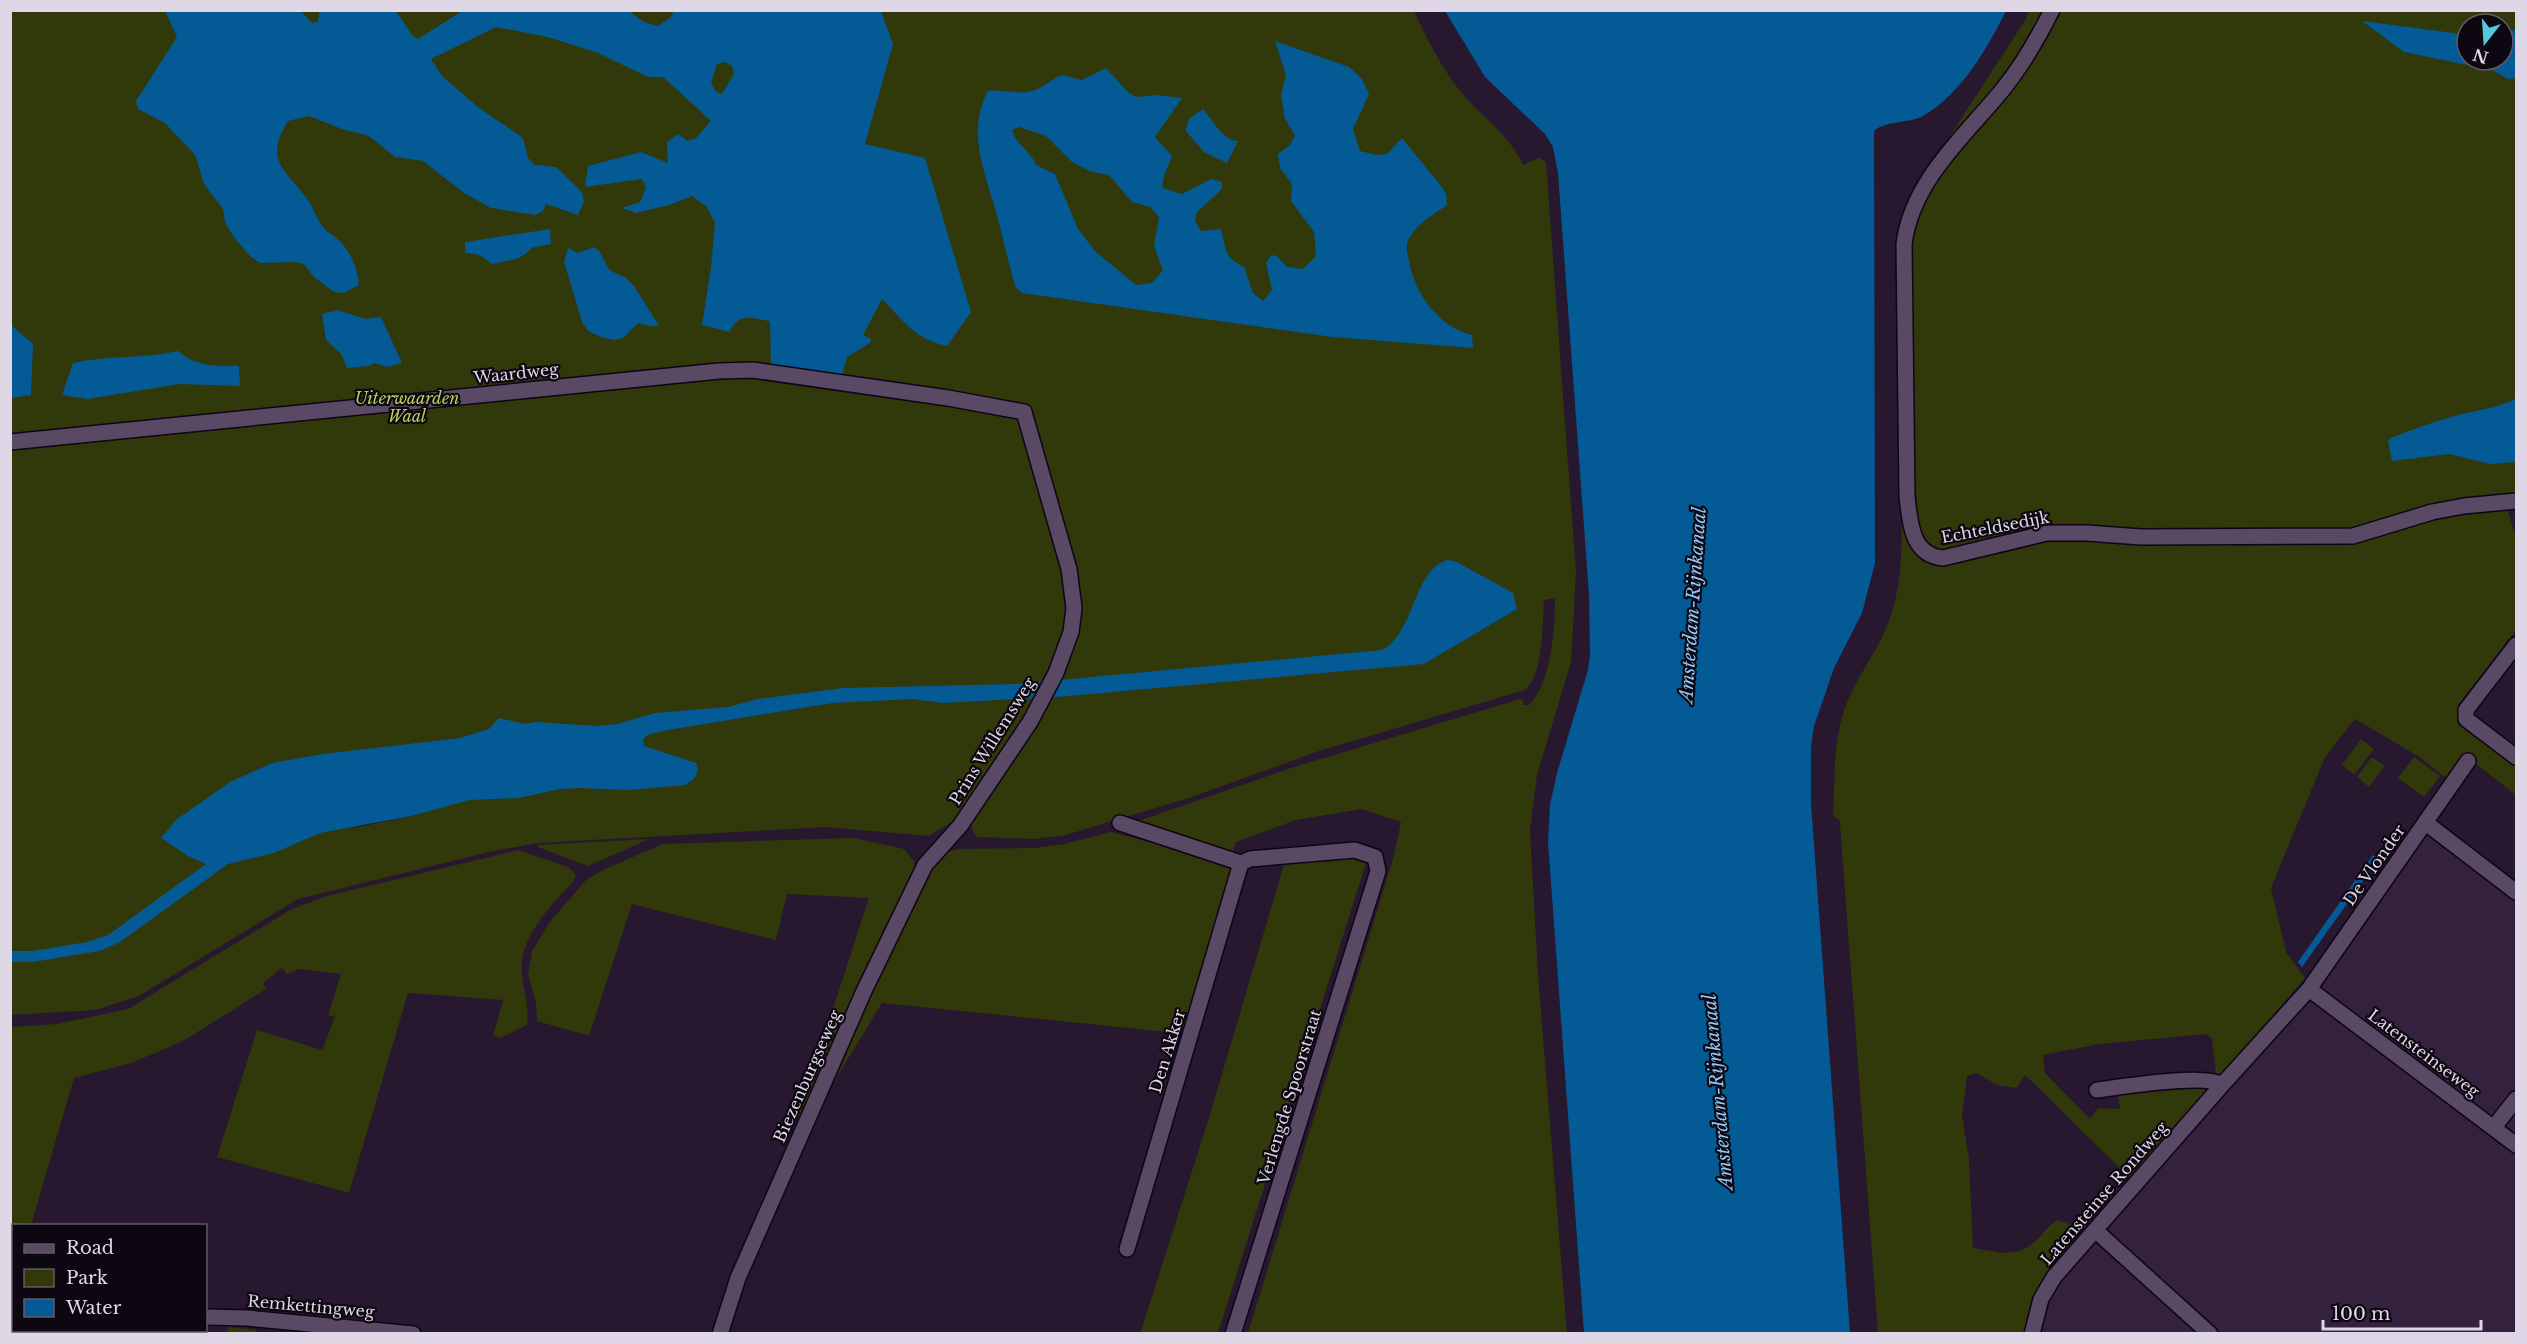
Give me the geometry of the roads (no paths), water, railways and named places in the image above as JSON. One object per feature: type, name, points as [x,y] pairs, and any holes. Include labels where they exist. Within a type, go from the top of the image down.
[{"type":"street","name":"Echteldsedijk","points":[[2052,10],[2019,68],[1924,186],[1906,227],[1904,244],[1907,496],[1911,530],[1923,550],[1931,556],[1943,558],[2047,533],[2152,537],[2353,536],[2432,512],[2464,506],[2517,501]]},
{"type":"street","name":"Waardweg","points":[[10,442],[719,371],[753,370],[948,398],[1024,412]]},
{"type":"street","name":"Prins Willemsweg","points":[[945,841],[960,826],[1039,706],[1056,673],[1071,632],[1074,608],[1070,569],[1024,412]]},
{"type":"street","points":[[2517,645],[2466,710],[2465,715],[2466,719],[2517,757]]},
{"type":"street","name":"De Vlonder","points":[[2309,989],[2468,761]]},
{"type":"street","points":[[1120,823],[1241,863]]},
{"type":"street","points":[[2426,823],[2517,892]]},
{"type":"street","name":"Biezenburgseweg","points":[[720,1334],[738,1278],[864,991],[925,865],[945,841]]},
{"type":"street","name":"Verlengde Spoorstraat","points":[[1233,1334],[1378,871],[1374,857],[1355,850],[1251,859],[1241,863]]},
{"type":"street","name":"Den Akker","points":[[1127,1249],[1241,863]]},
{"type":"street","name":"Latensteinse Rondweg","points":[[2032,1334],[2036,1312],[2047,1288],[2222,1085],[2309,989]]},
{"type":"street","name":"Latensteinseweg","points":[[2309,989],[2517,1145]]},
{"type":"street","points":[[2097,1090],[2193,1080],[2217,1082],[2222,1085]]},
{"type":"street","points":[[2494,1127],[2517,1099]]},
{"type":"street","points":[[2095,1230],[2210,1334]]},
{"type":"street","name":"Remkettingweg","points":[[207,1317],[247,1318],[413,1334]]},
{"type":"water","points":[[165,11],[301,11],[312,23],[318,22],[319,11],[396,11],[412,35],[418,39],[462,11],[629,11],[644,22],[658,26],[671,17],[674,11],[881,11],[893,44],[865,144],[925,158],[971,312],[947,346],[935,343],[918,334],[882,299],[863,335],[871,339],[870,343],[847,357],[842,375],[771,364],[770,321],[742,319],[734,325],[730,332],[702,325],[715,223],[707,207],[692,196],[669,205],[636,213],[622,208],[640,202],[646,187],[642,179],[585,187],[588,166],[641,152],[668,163],[667,142],[678,134],[688,141],[696,138],[711,121],[663,77],[648,77],[598,53],[548,37],[496,27],[431,59],[442,76],[478,107],[523,138],[528,158],[535,165],[556,167],[582,192],[584,202],[578,215],[546,204],[543,211],[535,215],[491,208],[464,193],[423,161],[395,157],[369,136],[342,129],[309,116],[288,121],[277,146],[280,164],[308,200],[325,229],[345,247],[357,271],[359,285],[344,293],[334,292],[314,277],[304,264],[296,262],[260,263],[250,256],[233,236],[225,222],[223,209],[204,184],[195,155],[165,123],[138,109],[136,101],[177,37]],"holes":[[[725,62],[732,66],[734,74],[722,94],[716,92],[711,83],[717,64]]]},
{"type":"water","name":"Amsterdam-Rijnkanaal","points":[[1445,11],[2006,11],[1972,70],[1937,107],[1923,116],[1885,125],[1874,131],[1875,563],[1862,613],[1834,668],[1814,726],[1811,747],[1811,804],[1850,1333],[1584,1333],[1548,842],[1550,805],[1557,773],[1588,670],[1590,655],[1589,594],[1558,173],[1553,147],[1545,134],[1485,77]]},
{"type":"water","points":[[2362,21],[2455,33],[2455,62],[2404,52]]},
{"type":"water","points":[[2516,30],[2516,78],[2508,79],[2496,72],[2515,72]]},
{"type":"water","points":[[1275,41],[1349,67],[1362,79],[1369,94],[1353,129],[1360,151],[1376,155],[1387,154],[1402,138],[1442,187],[1446,194],[1447,205],[1414,231],[1407,243],[1408,255],[1416,285],[1423,297],[1439,317],[1449,325],[1472,335],[1473,348],[1332,337],[1022,293],[1016,288],[980,152],[978,121],[988,91],[1027,92],[1036,90],[1062,75],[1082,80],[1106,68],[1128,92],[1136,97],[1157,95],[1182,98],[1155,137],[1172,156],[1162,188],[1182,194],[1211,179],[1222,182],[1222,189],[1197,212],[1195,221],[1201,231],[1221,229],[1229,256],[1244,267],[1253,293],[1263,301],[1272,290],[1266,263],[1271,255],[1277,256],[1287,267],[1303,269],[1316,256],[1314,232],[1291,201],[1292,184],[1280,168],[1278,154],[1289,146],[1295,136],[1285,119],[1281,95],[1286,75]],"holes":[[[1019,127],[1046,136],[1072,162],[1092,172],[1109,175],[1132,202],[1150,207],[1159,217],[1154,246],[1163,270],[1152,283],[1136,285],[1095,251],[1078,229],[1055,174],[1036,165],[1012,130]]]},
{"type":"water","points":[[1203,109],[1223,134],[1238,141],[1227,163],[1204,152],[1185,130],[1190,118]]},
{"type":"water","points":[[550,229],[551,244],[531,248],[524,255],[514,259],[492,264],[480,255],[465,253],[465,242]]},
{"type":"water","points":[[594,247],[600,252],[609,270],[626,278],[634,286],[659,326],[638,323],[623,338],[614,340],[588,331],[582,322],[564,262],[568,248],[578,253]]},
{"type":"water","points":[[337,310],[366,319],[381,317],[402,363],[387,367],[374,363],[369,366],[347,368],[342,355],[326,340],[322,314]]},
{"type":"water","points":[[10,324],[33,344],[31,395],[11,398]]},
{"type":"water","points":[[178,351],[199,363],[239,366],[240,386],[179,384],[88,399],[62,395],[73,363]]},
{"type":"water","points":[[2516,399],[2516,462],[2490,464],[2449,454],[2392,461],[2388,441],[2391,438],[2444,419]]},
{"type":"water","points":[[1447,560],[1455,561],[1513,593],[1517,609],[1424,664],[1057,697],[943,703],[912,699],[833,703],[668,730],[650,734],[643,739],[644,746],[696,763],[698,770],[694,779],[685,785],[628,790],[560,789],[519,798],[470,800],[411,816],[320,833],[274,853],[228,864],[120,942],[100,951],[33,962],[11,962],[10,951],[32,951],[87,942],[108,935],[206,864],[188,856],[161,838],[177,819],[230,782],[272,763],[323,754],[460,738],[489,729],[499,718],[525,724],[536,722],[596,726],[617,724],[655,713],[728,707],[758,699],[843,688],[1015,684],[1382,650],[1393,642],[1401,630],[1427,577]]},
{"type":"water","points":[[2373,855],[2379,859],[2302,967],[2298,962]]},
{"type":"park label","name":"Uiterwaarden Waal","points":[[407,407]]}]
